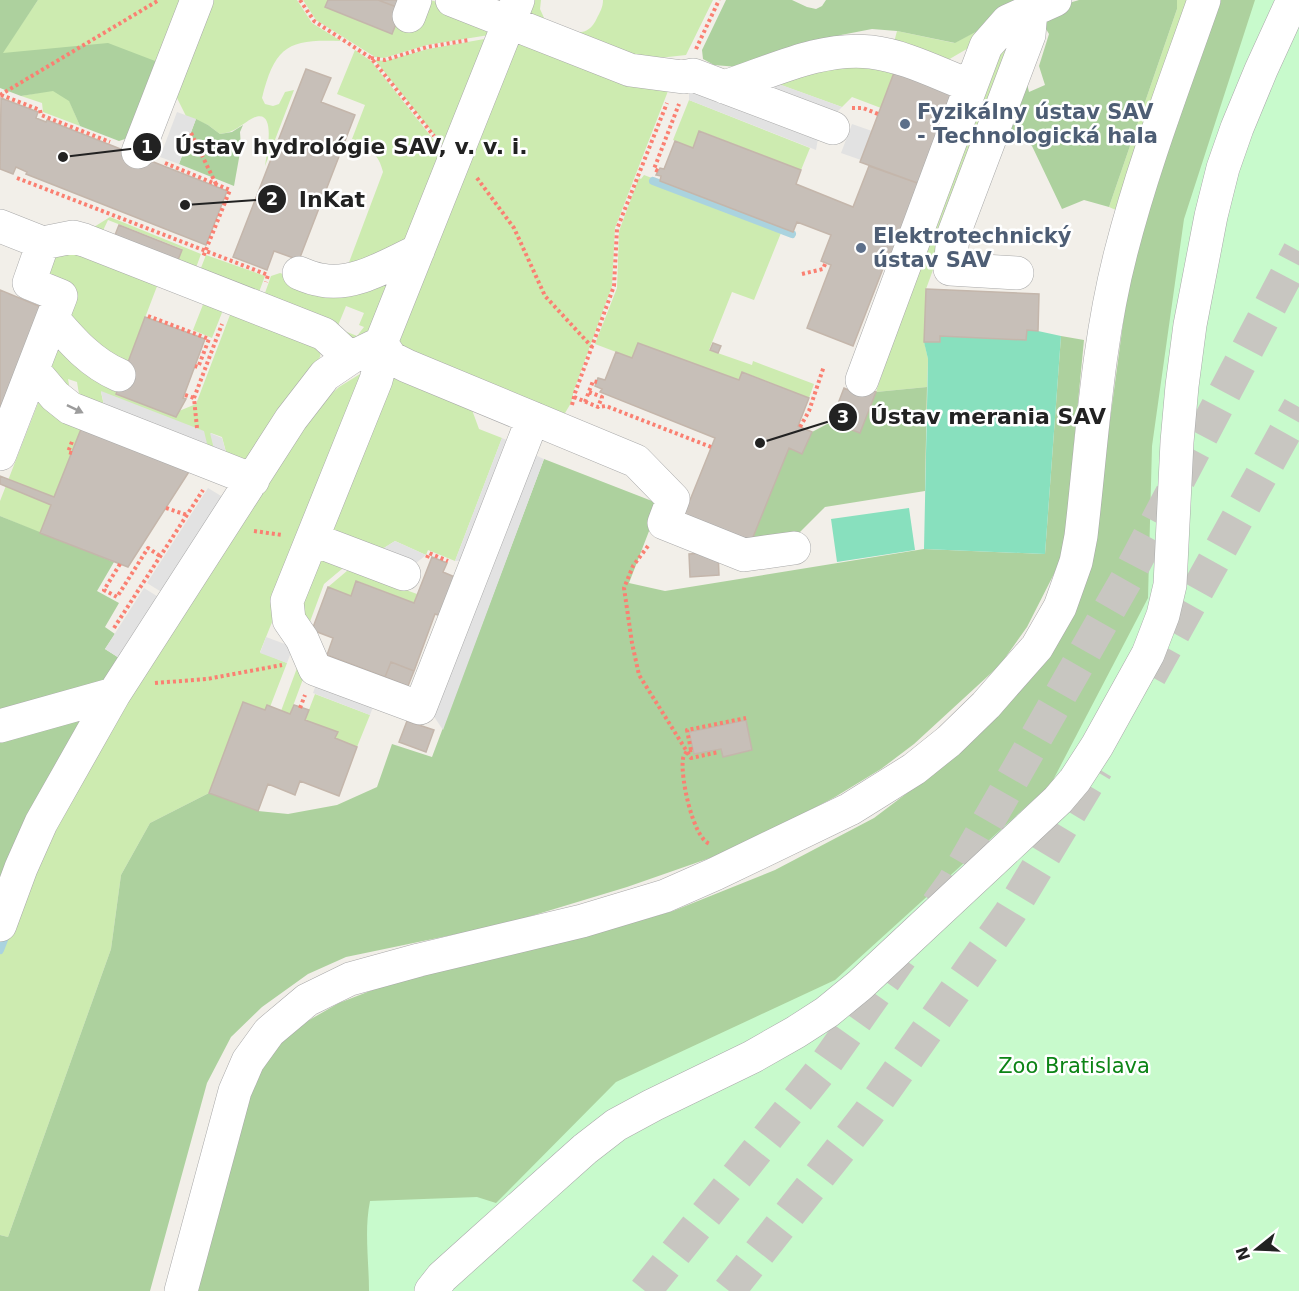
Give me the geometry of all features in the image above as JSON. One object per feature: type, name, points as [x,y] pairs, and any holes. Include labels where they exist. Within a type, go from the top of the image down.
[{"type":"street","points":[[138,152],[197,0]]},
{"type":"street","points":[[452,0],[513,11],[630,70],[693,75],[833,128]]},
{"type":"street","points":[[181,1291],[240,1081],[248,1061],[269,1032],[307,1000],[350,979],[582,921],[665,896],[775,846],[850,809],[914,769],[949,741],[986,705],[1037,647],[1060,607],[1076,562],[1106,323],[1121,253],[1142,180],[1204,0]]},
{"type":"street","points":[[432,1291],[442,1277],[585,1149],[616,1125],[752,1057],[827,1012],[860,985],[1026,830],[1058,800],[1075,780],[1097,746],[1148,654],[1163,615],[1170,585],[1182,386],[1190,325],[1211,216],[1223,168],[1237,128],[1293,0]]},
{"type":"street","points":[[862,380],[986,46],[1008,21],[1043,5]]},
{"type":"street","points":[[1017,273],[950,269],[953,236],[1029,35],[1043,5]]},
{"type":"street","points":[[513,11],[381,343],[381,361],[375,380],[287,601],[289,620],[302,639],[315,669],[420,708],[533,418]]},
{"type":"street","points":[[724,87],[804,60],[849,51],[872,52],[897,58],[971,86]]},
{"type":"street","points":[[3,236],[43,243],[73,237],[84,240],[324,334],[350,358]]},
{"type":"street","points":[[0,454],[61,296],[29,283],[43,243]]},
{"type":"street","points":[[299,273],[321,280],[338,282],[355,279],[418,251]]},
{"type":"street","points":[[53,319],[72,341],[103,368],[118,375]]},
{"type":"street","points":[[0,925],[41,823],[114,694],[291,419],[326,375],[350,358],[381,343]]},
{"type":"street","points":[[381,343],[391,358],[407,366],[636,461],[673,499],[664,523],[751,559],[794,548]]},
{"type":"street","points":[[33,370],[54,396],[70,408],[253,480]]},
{"type":"street","points":[[312,539],[416,565]]},
{"type":"street","points":[[0,726],[114,694]]},
{"type":"path","points":[[1,95],[159,0]]},
{"type":"path","points":[[300,0],[314,21],[371,58],[438,142]]},
{"type":"path","points":[[658,171],[654,169],[686,75],[719,0]]},
{"type":"path","points":[[371,58],[385,60],[426,47],[478,39]]},
{"type":"path","points":[[567,432],[574,397],[614,286],[617,229],[670,94],[686,75]]},
{"type":"path","points":[[1,95],[40,110],[41,115],[230,190],[205,251]]},
{"type":"path","points":[[871,111],[878,114]]},
{"type":"path","points":[[191,133],[216,184]]},
{"type":"path","points":[[473,173],[514,228],[545,296],[592,347]]},
{"type":"path","points":[[17,178],[205,251],[259,269],[268,275],[266,281]]},
{"type":"path","points":[[802,274],[823,268],[825,262]]},
{"type":"path","points":[[197,428],[194,398],[232,298]]},
{"type":"path","points":[[150,318],[209,339],[198,367],[195,366]]},
{"type":"path","points":[[202,358],[208,360]]},
{"type":"path","points":[[800,427],[809,411],[824,366]]},
{"type":"path","points":[[585,402],[594,381],[597,382]]},
{"type":"path","points":[[589,392],[602,397],[598,406]]},
{"type":"path","points":[[185,395],[194,398]]},
{"type":"path","points":[[574,397],[598,406],[606,406],[711,447]]},
{"type":"path","points":[[114,628],[218,466]]},
{"type":"path","points":[[166,508],[187,514]]},
{"type":"path","points":[[120,564],[104,590],[117,597],[148,548],[160,556]]},
{"type":"path","points":[[416,565],[429,553],[449,561]]},
{"type":"path","points":[[633,567],[624,588],[639,675],[690,750]]},
{"type":"path","points":[[145,684],[207,679],[283,665]]},
{"type":"path","points":[[300,708],[305,695]]},
{"type":"path","points":[[719,752],[692,758],[687,730],[746,718]]},
{"type":"path","points":[[690,750],[683,759],[690,812],[700,837],[706,843],[713,844]]},
{"type":"green space","points":[[0,0],[38,0],[3,53],[108,43],[163,64],[128,138],[119,141],[80,126],[69,101],[53,91],[21,96],[0,88]]},
{"type":"green space","points":[[38,0],[189,0],[163,64],[2,53]]},
{"type":"green space","points":[[206,0],[297,0],[312,23],[341,41],[297,44],[279,56],[267,80],[262,98],[265,104],[273,106],[279,104],[285,92],[294,90],[265,166],[269,134],[266,119],[261,116],[253,118],[234,130],[220,134],[208,125],[186,116],[172,88]]},
{"type":"green space","points":[[303,0],[328,0],[325,7],[392,34],[398,19],[428,0],[434,1],[482,20],[489,35],[427,45],[384,58],[375,57],[316,20]]},
{"type":"green space","points":[[530,0],[541,0],[540,9],[545,20],[574,32],[581,32],[592,26],[603,0],[713,0],[686,55],[632,61],[533,18],[529,8]]},
{"type":"green space","points":[[726,0],[792,0],[816,9],[826,0],[1036,0],[955,43],[897,31],[872,29],[841,35],[758,63],[738,67],[714,65],[703,59],[702,50]]},
{"type":"green space","points":[[1079,0],[1177,0],[1177,9],[1109,207],[1084,200],[1062,209],[1032,146],[999,128],[1023,67],[1029,92],[1045,85],[1039,66],[1049,34],[1043,24],[1069,3]]},
{"type":"green space","points":[[1177,0],[1191,0],[1118,211],[1109,207],[1177,9]]},
{"type":"green space","points":[[1216,0],[1286,0],[1162,581],[1074,770],[926,913],[424,1291],[195,1291],[242,1116],[256,1080],[276,1048],[297,1027],[339,1003],[401,979],[597,933],[673,911],[775,870],[874,818],[923,781],[1094,539],[1124,316],[1142,221]]},
{"type":"green space","name":"Zoo Bratislava","points":[[1255,0],[1299,0],[1299,1291],[369,1291],[367,1235],[370,1201],[477,1197],[496,1203],[616,1082],[835,980],[1051,784],[1148,598],[1152,446],[1184,219]]},
{"type":"green space","points":[[987,26],[977,43],[941,64],[893,46],[897,31],[954,43]]},
{"type":"green space","points":[[1012,26],[992,109],[926,289],[924,341],[928,359],[927,387],[876,392],[990,53]]},
{"type":"green space","points":[[490,38],[445,148],[375,60],[385,61],[428,49]]},
{"type":"green space","points":[[517,43],[668,91],[615,228],[612,286],[571,403],[565,413],[554,416],[409,361],[399,344],[398,334]]},
{"type":"green space","points":[[355,50],[371,61],[445,154],[410,244],[345,273],[383,172],[379,160],[372,151],[352,139],[365,105],[337,94]]},
{"type":"green space","points":[[825,63],[895,70],[881,108],[852,97],[842,107],[767,80]]},
{"type":"green space","points":[[53,90],[69,100],[80,126],[43,112],[42,103],[21,96]]},
{"type":"green space","points":[[689,100],[810,148],[801,170],[700,131],[693,148],[673,140]]},
{"type":"green space","points":[[196,119],[220,134],[232,132],[243,125],[240,132],[241,147],[234,186],[179,164]]},
{"type":"green space","points":[[644,175],[783,228],[754,300],[732,292],[709,350],[752,365],[753,361],[814,384],[809,398],[743,372],[739,380],[638,343],[632,358],[595,344],[617,288],[619,231],[639,178],[641,179]]},
{"type":"green space","points":[[110,217],[201,254],[193,276],[174,269],[182,249],[108,220],[99,239],[94,227]]},
{"type":"green space","points":[[62,247],[159,281],[116,394],[179,411],[196,404],[233,307],[321,349],[320,357],[256,458],[229,463],[222,437],[211,433],[215,453],[101,392],[106,415],[81,406],[77,382],[68,379],[72,402],[51,381],[53,278],[46,270]]},
{"type":"green space","points":[[206,255],[265,276],[256,300],[197,278]]},
{"type":"green space","points":[[401,266],[375,332],[355,339],[284,311],[265,293],[271,276],[280,273],[319,287]],"holes":[[[346,306],[364,313],[359,325],[364,327],[357,336],[337,328]]]},
{"type":"green space","points":[[926,289],[1039,294],[1038,331],[1061,336],[1045,554],[924,549],[928,359],[924,342]]},
{"type":"green space","points":[[206,297],[225,305],[212,338],[193,330]]},
{"type":"green space","points":[[1061,336],[1084,340],[1065,537],[1058,566],[1027,627],[1000,665],[914,744],[881,769],[835,797],[782,825],[710,858],[627,887],[505,924],[346,957],[308,974],[262,1007],[231,1037],[207,1083],[150,1291],[0,1291],[0,1235],[8,1237],[111,949],[121,875],[150,823],[209,793],[258,811],[288,814],[337,805],[377,787],[392,744],[432,757],[544,459],[652,501],[656,506],[656,513],[629,583],[665,591],[924,549],[1045,554]]},
{"type":"green space","points":[[365,371],[303,545],[260,652],[287,663],[270,707],[267,706],[265,710],[243,702],[209,793],[150,823],[121,875],[111,949],[8,1237],[0,1235],[0,954],[25,884],[80,773],[314,410],[339,387]]},
{"type":"green space","points":[[395,376],[468,399],[479,429],[502,438],[455,561],[428,550],[426,555],[395,541],[376,553],[333,536],[329,516],[377,393]]},
{"type":"green space","points":[[927,387],[925,491],[825,507],[800,532],[751,542],[789,448],[802,454],[812,432],[831,422],[860,433],[876,392]]},
{"type":"green space","points":[[40,398],[84,422],[40,533],[0,516],[0,501]]},
{"type":"green space","points":[[909,508],[915,550],[837,562],[831,519]]},
{"type":"green space","points":[[0,516],[114,562],[97,591],[119,603],[105,627],[115,634],[105,649],[127,663],[113,677],[0,716]]},
{"type":"green space","points":[[316,556],[349,563],[324,584],[308,627],[296,596]]},
{"type":"green space","points":[[354,565],[395,586],[417,594],[414,603],[357,581],[351,596],[328,587]]},
{"type":"green space","points":[[297,668],[303,679],[290,714],[281,711]]},
{"type":"green space","points":[[315,694],[370,715],[357,747],[335,738],[337,732],[305,720]]},
{"type":"green space","points":[[91,712],[0,896],[0,740]]},
{"type":"shaded area","points":[[689,83],[819,133],[816,150],[689,100]]},
{"type":"shaded area","points":[[776,83],[842,107],[830,119],[764,93]]},
{"type":"shaded area","points":[[177,112],[196,119],[179,164],[160,157]]},
{"type":"shaded area","points":[[852,124],[872,131],[861,160],[841,153]]},
{"type":"shaded area","points":[[101,391],[204,431],[209,452],[215,453],[210,433],[222,438],[229,463],[106,415]]},
{"type":"shaded area","points":[[502,438],[515,444],[471,560],[455,561]]},
{"type":"shaded area","points":[[528,452],[544,459],[443,730],[431,712]]},
{"type":"shaded area","points":[[208,488],[231,502],[127,663],[105,649],[144,588],[160,598],[163,593],[147,583]]},
{"type":"shaded area","points":[[395,541],[426,555],[411,567],[376,553]]},
{"type":"shaded area","points":[[266,637],[293,647],[287,663],[260,653]]},
{"type":"shaded area","points":[[318,678],[376,699],[370,715],[313,693]]},
{"type":"building","points":[[328,0],[378,0],[402,9],[392,34],[325,7]]},
{"type":"building","points":[[378,0],[406,0],[402,9]]},
{"type":"building","points":[[306,69],[331,78],[321,102],[355,115],[299,260],[274,251],[267,270],[233,257]]},
{"type":"building","points":[[895,70],[954,93],[920,184],[860,162]]},
{"type":"building","points":[[1,98],[38,112],[36,118],[46,122],[47,120],[227,191],[206,245],[26,174],[27,172],[16,167],[13,174],[0,169]]},
{"type":"building","name":"Elektrotechnický ústav SAV","points":[[699,131],[801,170],[796,184],[853,207],[869,166],[920,184],[888,267],[884,266],[853,346],[807,328],[831,265],[821,261],[831,235],[797,222],[793,232],[660,181],[661,176],[656,175],[660,168],[664,169],[675,141],[693,148]]},
{"type":"building","points":[[119,225],[182,250],[176,265],[113,240]]},
{"type":"building","points":[[926,289],[1039,294],[1038,331],[1027,330],[1026,340],[940,336],[940,342],[924,342]]},
{"type":"building","points":[[0,290],[41,307],[0,412]]},
{"type":"building","points":[[145,317],[205,339],[183,398],[186,399],[176,417],[116,394]]},
{"type":"building","points":[[638,343],[739,380],[742,372],[809,398],[798,426],[812,432],[802,454],[789,448],[751,542],[684,515],[715,438],[600,392],[602,389],[595,386],[598,378],[605,380],[616,352],[632,358]]},
{"type":"building","points":[[713,343],[721,346],[718,353],[710,350]]},
{"type":"building","points":[[861,387],[876,392],[860,433],[831,422],[844,388],[858,394]]},
{"type":"building","points":[[83,424],[192,467],[128,567],[40,533],[51,505],[0,484],[0,476],[54,497]]},
{"type":"building","points":[[718,552],[719,575],[690,577],[689,554]]},
{"type":"building","points":[[432,557],[447,563],[443,572],[457,578],[444,617],[435,614],[414,671],[391,662],[385,677],[327,655],[333,638],[312,630],[328,587],[351,596],[356,581],[414,603]]},
{"type":"building","points":[[391,662],[414,671],[408,686],[385,677]]},
{"type":"building","points":[[243,702],[265,710],[267,705],[290,714],[294,705],[309,710],[305,720],[338,732],[335,738],[357,747],[339,796],[300,781],[295,795],[268,784],[258,811],[209,793]]},
{"type":"building","points":[[746,720],[752,750],[723,757],[721,749],[694,754],[689,732]]},
{"type":"building","points":[[407,721],[434,730],[426,752],[399,742]]},
{"type":"waterway","points":[[653,181],[792,234]]},
{"type":"waterway","points":[[0,950],[7,932]]},
{"type":"tunnel","points":[[937,905],[953,883],[1126,580],[1299,251]]},
{"type":"tunnel","points":[[1150,676],[1299,407]]},
{"type":"tunnel","points":[[729,1291],[868,1114],[1010,913],[1097,768]]},
{"type":"tunnel","points":[[645,1291],[819,1073],[901,957]]},
{"type":"place","name":"Fyzikálny ústav SAV - Technologická hala","points":[[905,124]]},
{"type":"place","name":"Ústav hydrológie SAV, v. v. i.","points":[[63,157]]},
{"type":"place","name":"InKat","points":[[185,205]]},
{"type":"place","name":"Elektrotechnický ústav SAV","points":[[861,248]]},
{"type":"place","name":"Ústav merania SAV","points":[[760,443]]}]
